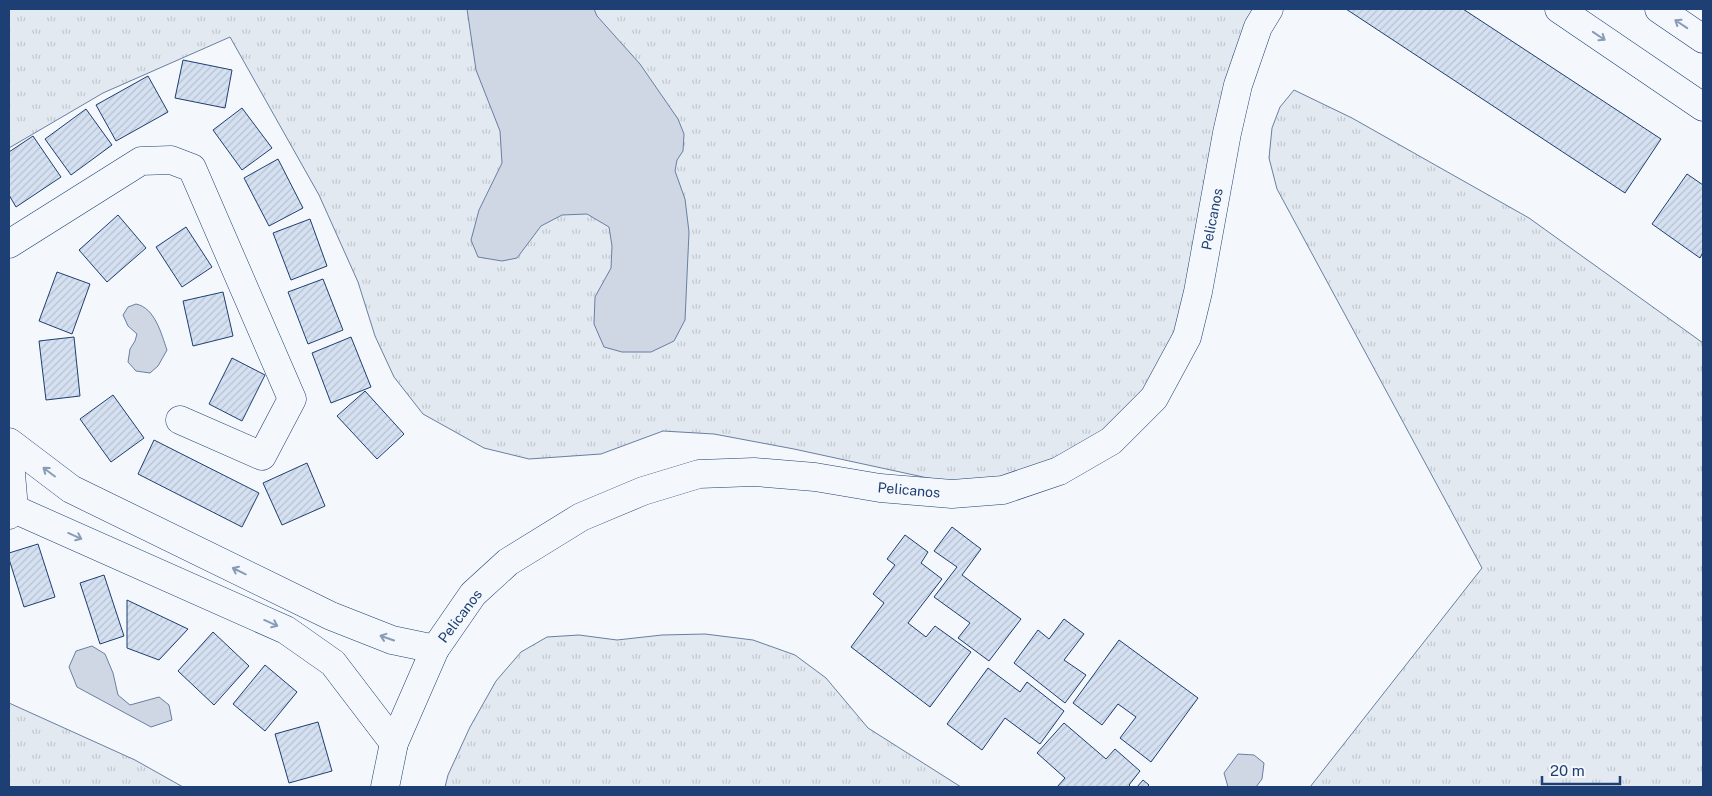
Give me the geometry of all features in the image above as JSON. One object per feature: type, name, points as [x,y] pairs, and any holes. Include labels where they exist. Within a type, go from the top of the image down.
[{"type":"street","name":"Pelicanos","points":[[385,787],[394,743],[435,649],[473,594],[508,562],[581,517],[643,491],[699,474],[754,472],[815,477],[880,488],[952,494],[1003,490],[1059,472],[1111,441],[1154,398],[1187,337],[1198,292],[1227,133],[1238,85],[1258,27],[1269,9]]},
{"type":"street","points":[[1559,9],[1703,107]]},
{"type":"street","points":[[1659,9],[1703,39]]},
{"type":"street","points":[[9,244],[141,161],[171,160],[192,168],[292,399],[262,456],[180,420]]},
{"type":"street","points":[[9,442],[71,490],[330,616],[392,640],[435,649]]},
{"type":"street","points":[[9,450],[12,512],[50,525],[286,630],[333,663],[394,743]]},
{"type":"street","points":[[50,525],[71,490]]},
{"type":"street","points":[[333,663],[353,625]]},
{"type":"green space","points":[[9,9],[1266,9],[1185,317],[1143,394],[1079,454],[1010,483],[937,480],[714,434],[663,431],[601,454],[529,459],[484,448],[423,414],[394,377],[375,336],[358,282],[319,195],[230,37],[103,93],[9,148]]},
{"type":"green space","points":[[1294,90],[1352,118],[1529,218],[1703,343],[1703,787],[1310,787],[1482,568],[1277,189],[1269,158],[1272,128],[1280,107]]},
{"type":"green space","points":[[705,634],[753,640],[795,655],[826,678],[868,728],[961,787],[445,787],[448,775],[470,727],[496,681],[521,652],[547,637],[579,635],[617,640],[662,635]]},
{"type":"green space","points":[[9,703],[135,760],[183,787],[9,787]]},
{"type":"shaded area","points":[[467,9],[594,9],[597,16],[640,64],[678,119],[684,134],[683,151],[677,160],[675,171],[685,199],[689,232],[685,320],[674,341],[651,352],[622,352],[604,347],[594,324],[595,297],[611,268],[612,246],[609,227],[587,214],[562,215],[541,226],[517,258],[502,261],[478,257],[471,240],[479,210],[502,163],[500,131],[476,70]]},
{"type":"shaded area","points":[[136,304],[143,306],[153,316],[160,329],[167,350],[158,366],[150,373],[136,371],[128,362],[130,349],[137,334],[128,326],[123,315],[128,307]]},
{"type":"shaded area","points":[[92,646],[105,654],[113,673],[118,695],[130,705],[159,697],[169,705],[172,720],[151,727],[77,687],[69,667],[76,651]]},
{"type":"shaded area","points":[[1238,754],[1254,755],[1264,763],[1262,779],[1256,787],[1228,787],[1224,773]]},
{"type":"building","points":[[1346,9],[1463,9],[1661,139],[1625,193]]},
{"type":"building","points":[[183,60],[232,70],[225,108],[175,98]]},
{"type":"building","points":[[148,76],[168,112],[116,141],[96,105]]},
{"type":"building","points":[[242,108],[272,148],[242,170],[213,130]]},
{"type":"building","points":[[86,109],[112,145],[71,175],[45,139]]},
{"type":"building","points":[[33,136],[61,177],[16,207],[9,195],[9,152]]},
{"type":"building","points":[[278,159],[303,208],[269,226],[244,178]]},
{"type":"building","points":[[1687,174],[1703,185],[1703,252],[1700,258],[1652,224]]},
{"type":"building","points":[[118,215],[146,248],[107,282],[79,250]]},
{"type":"building","points":[[310,219],[327,266],[291,280],[273,233]]},
{"type":"building","points":[[186,227],[212,267],[182,287],[156,247]]},
{"type":"building","points":[[57,272],[90,284],[72,334],[39,321]]},
{"type":"building","points":[[323,279],[343,330],[308,344],[288,292]]},
{"type":"building","points":[[223,292],[233,336],[193,346],[183,301]]},
{"type":"building","points":[[74,337],[80,396],[46,400],[39,341]]},
{"type":"building","points":[[351,337],[371,387],[331,403],[312,353]]},
{"type":"building","points":[[232,358],[265,375],[242,421],[209,404]]},
{"type":"building","points":[[365,391],[404,434],[377,459],[337,416]]},
{"type":"building","points":[[113,395],[144,438],[111,462],[80,419]]},
{"type":"building","points":[[154,440],[259,493],[242,527],[138,474]]},
{"type":"building","points":[[307,463],[325,506],[282,525],[263,483]]},
{"type":"building","points":[[952,527],[981,549],[962,575],[1021,619],[989,661],[958,638],[970,623],[934,597],[957,567],[934,551]]},
{"type":"building","points":[[905,535],[928,552],[921,563],[942,579],[908,623],[926,637],[935,626],[971,652],[930,707],[851,647],[884,603],[873,594],[895,565],[887,559]]},
{"type":"building","points":[[38,544],[55,597],[24,607],[9,559],[9,553]]},
{"type":"building","points":[[104,575],[124,636],[100,644],[80,583]]},
{"type":"building","points":[[127,600],[188,629],[159,660],[127,648]]},
{"type":"building","points":[[1064,619],[1084,634],[1064,660],[1086,675],[1065,703],[1014,663],[1038,630],[1049,639]]},
{"type":"building","points":[[213,632],[249,666],[214,705],[178,671]]},
{"type":"building","points":[[1119,640],[1198,698],[1151,762],[1120,738],[1136,717],[1118,704],[1102,725],[1073,703]]},
{"type":"building","points":[[265,665],[297,692],[265,731],[233,704]]},
{"type":"building","points":[[988,668],[1020,692],[1027,682],[1064,711],[1040,744],[1005,718],[982,750],[947,724]]},
{"type":"building","points":[[318,722],[332,771],[289,783],[275,734]]},
{"type":"building","points":[[1064,723],[1106,759],[1115,749],[1140,771],[1129,785],[1131,787],[1057,787],[1065,778],[1037,753]]},
{"type":"building","points":[[1143,780],[1149,785],[1147,787],[1137,787]]}]
